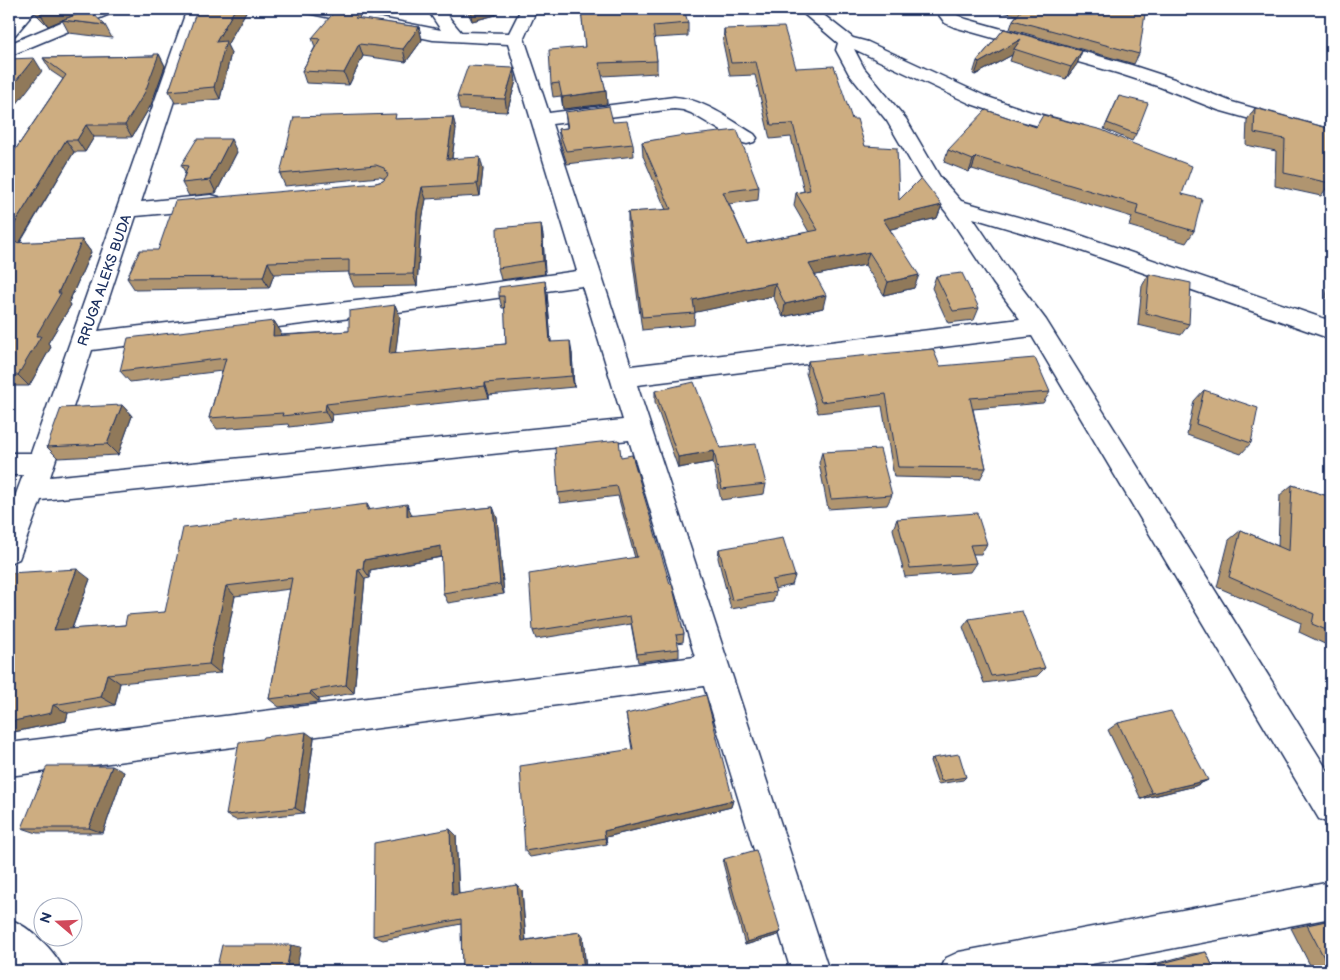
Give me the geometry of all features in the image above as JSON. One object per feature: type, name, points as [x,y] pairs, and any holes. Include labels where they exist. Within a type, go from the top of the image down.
[{"type":"street","points":[[9,31],[28,9]]},
{"type":"street","points":[[9,51],[106,9]]},
{"type":"street","name":"RRUGA ALEKS BUDA","points":[[9,550],[83,342],[194,9]]},
{"type":"street","points":[[312,9],[419,32],[456,36],[515,38]]},
{"type":"street","points":[[436,9],[443,22],[456,36]]},
{"type":"street","points":[[529,9],[515,38],[810,971]]},
{"type":"street","points":[[806,9],[847,42],[862,46],[978,100],[1024,116],[1096,135]]},
{"type":"street","points":[[950,9],[948,15],[951,20],[1124,69],[1167,83],[1224,106],[1331,136]]},
{"type":"street","points":[[847,42],[845,50],[856,70],[896,119],[932,181],[954,207],[1001,277],[1038,326],[1331,807]]},
{"type":"street","points":[[541,120],[674,103],[687,104],[747,138]]},
{"type":"street","points":[[128,210],[234,200]]},
{"type":"street","points":[[954,207],[998,216],[1043,230],[1199,282],[1331,330]]},
{"type":"street","points":[[83,342],[356,308],[391,306],[590,277]]},
{"type":"street","points":[[621,377],[1038,326]]},
{"type":"street","points":[[31,490],[638,429]]},
{"type":"street","points":[[9,464],[41,464]]},
{"type":"street","points":[[9,760],[714,670]]},
{"type":"street","points":[[959,971],[1331,900]]},
{"type":"street","points":[[9,936],[45,971]]},
{"type":"building","points":[[36,9],[51,9],[40,13]]},
{"type":"building","points":[[199,9],[235,9],[216,42],[226,41],[214,87],[169,91],[194,18]]},
{"type":"building","points":[[581,9],[684,9],[688,23],[653,26],[657,61],[599,63],[606,91],[562,97],[559,83],[551,84],[549,50],[585,47]]},
{"type":"building","points":[[1023,9],[1128,9],[1145,14],[1139,54],[1013,20]]},
{"type":"building","points":[[89,10],[105,25],[62,20]]},
{"type":"building","points":[[336,10],[359,14],[355,18],[419,27],[403,49],[359,44],[344,73],[302,71],[320,39],[312,38]]},
{"type":"building","points":[[784,27],[796,68],[834,66],[852,119],[857,119],[865,146],[897,148],[899,200],[921,178],[942,205],[883,219],[919,275],[888,282],[869,252],[809,264],[826,295],[785,304],[775,283],[693,300],[695,313],[642,317],[628,212],[671,209],[642,142],[684,135],[737,130],[759,187],[723,192],[747,244],[818,230],[796,193],[810,190],[793,124],[771,125],[756,62],[731,63],[724,29]]},
{"type":"building","points":[[1004,29],[1082,51],[1071,67],[1014,49],[1021,39],[979,63],[977,61]]},
{"type":"building","points":[[154,54],[159,54],[145,92],[125,125],[86,125],[77,140],[66,140],[9,233],[9,159],[66,75],[43,58],[154,56]]},
{"type":"building","points":[[34,58],[9,90],[9,59]]},
{"type":"building","points":[[468,66],[514,68],[505,99],[457,97]]},
{"type":"building","points":[[1119,96],[1148,103],[1136,134],[1107,123]]},
{"type":"building","points":[[609,106],[613,122],[627,121],[633,144],[566,151],[558,129],[568,128],[565,112]]},
{"type":"building","points":[[1255,108],[1331,129],[1330,183],[1284,173],[1285,139],[1254,133]]},
{"type":"building","points":[[986,110],[1036,127],[1043,115],[1102,130],[1192,166],[1182,194],[1202,199],[1194,231],[1136,214],[1138,205],[976,157],[973,160],[948,150]]},
{"type":"building","points":[[396,114],[395,119],[453,117],[447,159],[480,157],[477,184],[422,187],[417,212],[413,274],[349,275],[349,260],[268,262],[263,277],[127,278],[140,250],[158,250],[175,201],[376,183],[383,181],[388,175],[384,168],[376,165],[280,174],[294,117]]},
{"type":"building","points":[[197,139],[231,139],[210,180],[182,183],[188,166],[181,165]]},
{"type":"building","points":[[541,224],[543,261],[498,268],[497,228]]},
{"type":"building","points":[[82,240],[58,293],[61,293],[36,336],[41,336],[18,375],[9,375],[9,243]]},
{"type":"building","points":[[962,273],[979,308],[953,311],[936,276]]},
{"type":"building","points":[[1149,274],[1191,283],[1189,324],[1146,313]]},
{"type":"building","points":[[545,281],[550,342],[570,341],[572,376],[485,383],[485,386],[326,404],[325,411],[282,416],[283,413],[209,418],[226,358],[120,371],[128,338],[274,321],[273,336],[349,331],[349,311],[395,305],[389,354],[506,344],[504,296],[499,296],[499,287]]},
{"type":"building","points":[[933,349],[940,366],[1035,358],[1050,392],[970,398],[986,468],[898,467],[886,394],[821,402],[808,361]]},
{"type":"building","points":[[694,382],[720,448],[756,444],[766,484],[722,489],[714,451],[678,457],[655,391]]},
{"type":"building","points":[[1204,390],[1258,408],[1251,443],[1196,424]]},
{"type":"building","points":[[122,405],[107,444],[47,447],[61,408]]},
{"type":"building","points":[[619,440],[621,457],[632,455],[670,584],[672,584],[684,634],[676,635],[679,649],[637,654],[630,616],[533,631],[529,574],[637,557],[617,486],[558,493],[555,447]]},
{"type":"building","points":[[880,449],[892,495],[831,499],[822,452]]},
{"type":"building","points":[[1292,485],[1331,497],[1331,632],[1312,624],[1314,614],[1229,577],[1241,530],[1289,551]]},
{"type":"building","points":[[367,504],[367,510],[407,504],[407,516],[493,507],[500,584],[443,593],[441,546],[364,560],[363,568],[358,569],[346,685],[311,691],[310,694],[269,699],[292,578],[226,586],[209,664],[107,674],[101,697],[53,705],[51,713],[9,722],[9,573],[77,569],[54,630],[125,625],[127,615],[165,612],[183,528]]},
{"type":"building","points":[[977,513],[987,544],[970,545],[976,563],[910,568],[897,519]]},
{"type":"building","points":[[783,538],[795,576],[772,580],[776,592],[732,600],[719,549]]},
{"type":"building","points":[[1022,611],[1045,668],[991,676],[969,619]]},
{"type":"building","points":[[706,695],[733,800],[604,831],[605,838],[525,851],[520,766],[633,749],[626,714]]},
{"type":"building","points":[[1171,711],[1208,780],[1152,793],[1118,723]]},
{"type":"building","points":[[306,732],[295,808],[226,815],[239,742]]},
{"type":"building","points":[[959,754],[966,777],[941,781],[933,758]]},
{"type":"building","points":[[47,766],[112,766],[89,828],[22,828]]},
{"type":"building","points":[[450,829],[452,895],[517,885],[522,941],[580,932],[584,971],[462,971],[461,919],[373,936],[374,843]]},
{"type":"building","points":[[756,850],[781,932],[747,942],[724,859]]},
{"type":"building","points":[[1331,920],[1331,971],[1307,925]]},
{"type":"building","points":[[222,945],[291,945],[286,971],[216,971]]},
{"type":"building","points":[[1206,952],[1215,971],[1154,971],[1151,966]]}]
